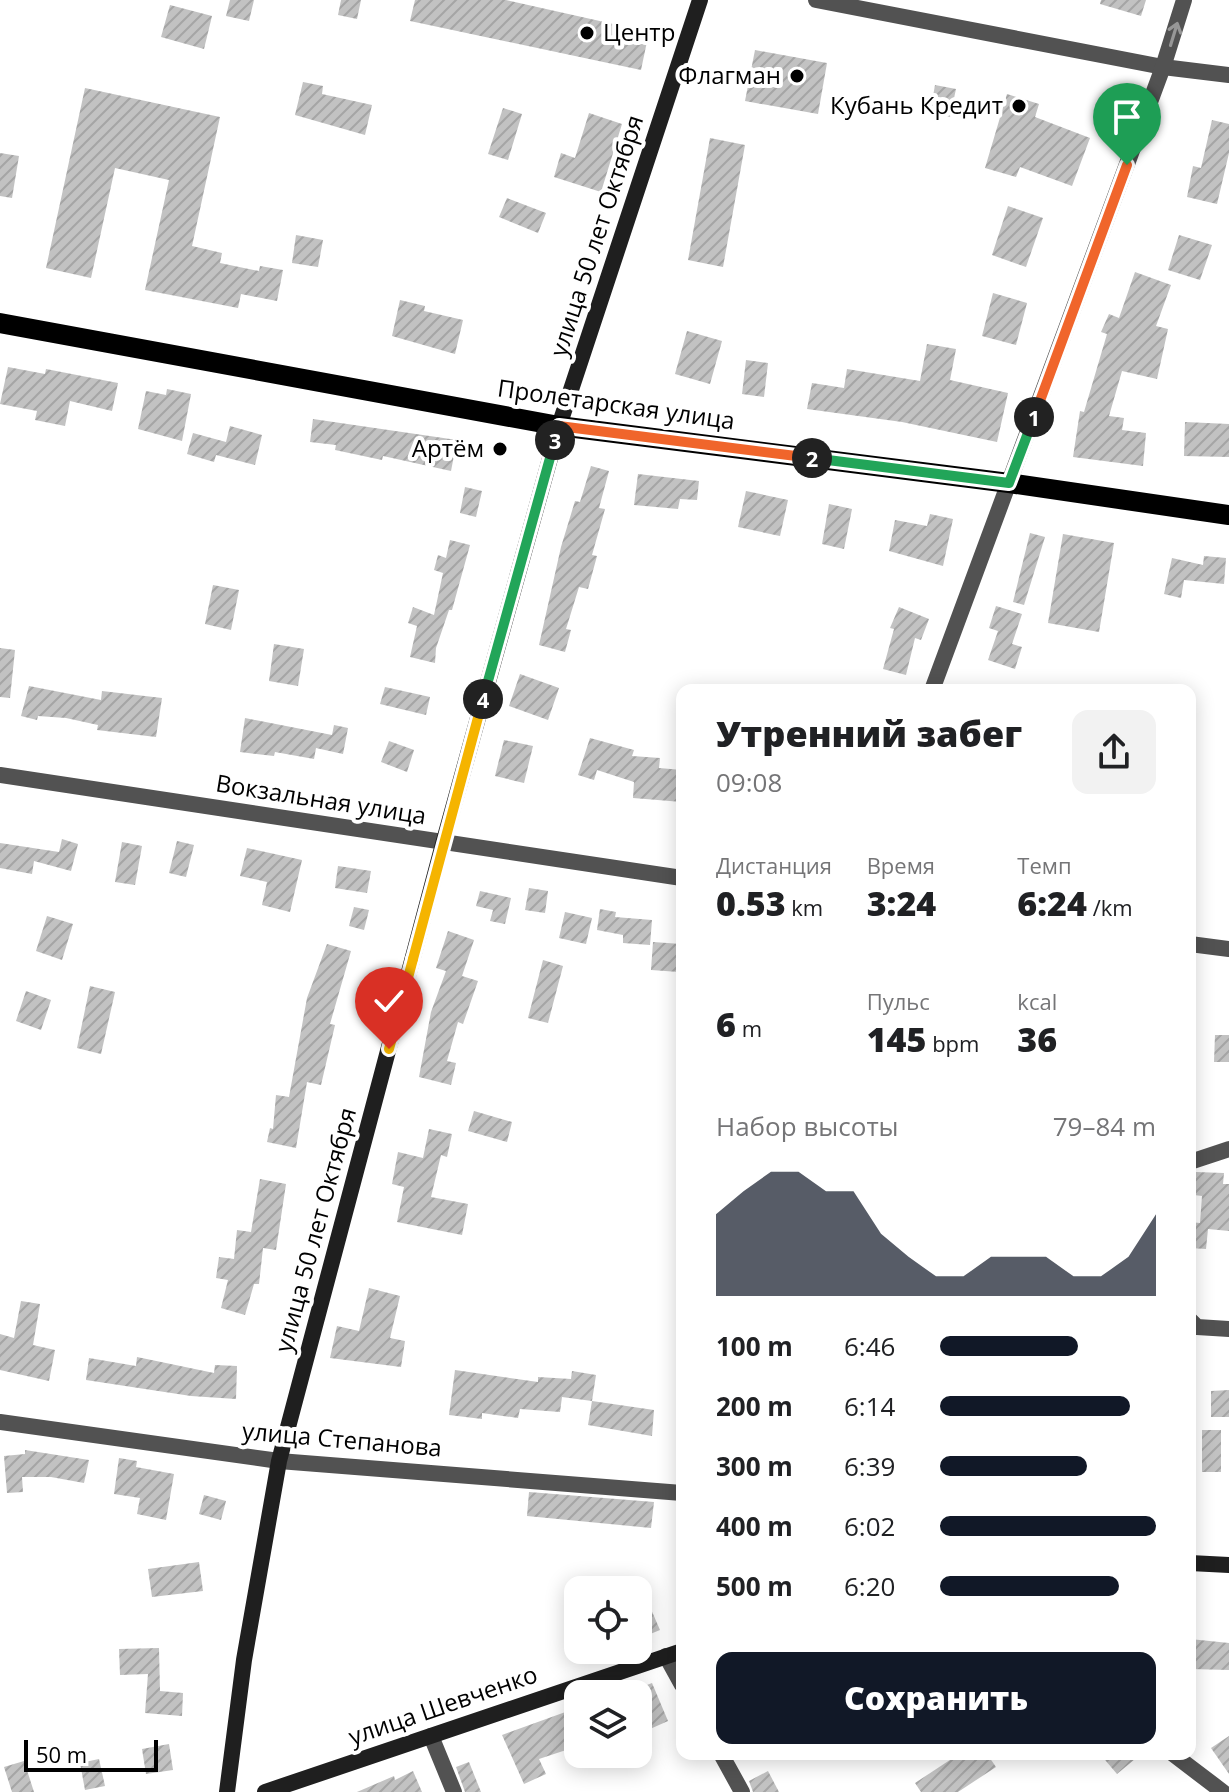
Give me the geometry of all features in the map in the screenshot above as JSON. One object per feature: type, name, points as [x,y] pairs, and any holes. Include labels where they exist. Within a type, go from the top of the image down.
[{"type":"main road","name":"Пролетарская улица","points":[[0,323],[559,426],[1009,483],[1229,515]]},
{"type":"street","name":"улица 50 лет Октября","points":[[227,1792],[244,1660],[279,1461],[443,844],[559,426],[700,0]]},
{"type":"street","points":[[816,0],[1163,67],[1229,75]]},
{"type":"street","points":[[934,684],[1163,67],[1184,0]]},
{"type":"street","name":"Вокзальная улица","points":[[0,775],[676,877]]},
{"type":"street","points":[[1196,945],[1229,949]]},
{"type":"street","points":[[1196,1160],[1229,1149]]},
{"type":"street","points":[[1196,1326],[1229,1329]]},
{"type":"street","name":"улица Степанова","points":[[0,1422],[279,1461],[676,1493]]},
{"type":"street","points":[[1196,1563],[1229,1565]]},
{"type":"street","name":"улица Шевченко","points":[[265,1792],[674,1654]]},
{"type":"street","points":[[431,1736],[454,1792]]},
{"type":"street","points":[[724,1760],[742,1792]]},
{"type":"street","points":[[1181,1760],[1223,1792]]},
{"type":"building","points":[[230,0],[254,0],[249,21],[226,16]]},
{"type":"building","points":[[341,0],[361,0],[357,19],[338,15]]},
{"type":"building","points":[[415,0],[506,0],[649,32],[641,70],[410,21]]},
{"type":"building","points":[[1101,0],[1146,0],[1141,16],[1100,4]]},
{"type":"building","points":[[170,5],[212,16],[204,49],[161,37]]},
{"type":"building","points":[[755,50],[827,63],[818,114],[745,101]]},
{"type":"building","points":[[303,82],[323,86],[322,94],[372,105],[365,135],[295,115]]},
{"type":"building","points":[[935,85],[956,89],[950,117],[930,113]]},
{"type":"building","points":[[85,88],[220,117],[192,246],[222,253],[220,263],[259,271],[260,266],[283,270],[277,301],[241,294],[238,308],[145,290],[169,180],[115,168],[91,278],[46,268]]},
{"type":"building","points":[[1007,94],[1039,104],[1035,117],[1090,138],[1072,186],[1020,167],[1016,177],[985,168]]},
{"type":"building","points":[[503,108],[522,114],[508,160],[488,154]]},
{"type":"building","points":[[589,113],[622,124],[601,192],[554,177],[561,153],[575,158]]},
{"type":"building","points":[[1212,120],[1229,124],[1229,153],[1217,204],[1187,197],[1193,166],[1201,168]]},
{"type":"building","points":[[710,138],[745,145],[723,267],[688,260]]},
{"type":"building","points":[[0,153],[19,156],[12,198],[0,196]]},
{"type":"building","points":[[507,198],[546,213],[538,233],[499,217]]},
{"type":"building","points":[[1008,206],[1043,218],[1026,267],[992,255]]},
{"type":"building","points":[[296,235],[323,240],[318,267],[292,263]]},
{"type":"building","points":[[1179,235],[1212,245],[1200,280],[1168,270]]},
{"type":"building","points":[[1135,272],[1171,285],[1156,326],[1168,329],[1157,379],[1122,371],[1109,416],[1124,418],[1122,430],[1146,433],[1143,466],[1073,457],[1080,411],[1084,412],[1107,334],[1101,332],[1109,314],[1119,318]]},
{"type":"building","points":[[993,293],[1027,303],[1016,345],[982,336]]},
{"type":"building","points":[[400,300],[425,306],[424,311],[463,320],[455,354],[392,336]]},
{"type":"building","points":[[687,331],[722,341],[710,384],[675,374]]},
{"type":"building","points":[[927,344],[956,349],[950,380],[1008,393],[997,442],[902,422],[807,409],[812,383],[844,388],[847,369],[920,381]]},
{"type":"building","points":[[746,360],[768,363],[764,397],[742,394]]},
{"type":"building","points":[[8,367],[45,374],[46,369],[118,383],[112,411],[70,401],[65,426],[35,420],[37,411],[0,404]]},
{"type":"building","points":[[167,389],[191,394],[182,441],[138,429],[146,391],[166,395]]},
{"type":"building","points":[[313,419],[457,440],[451,471],[383,456],[382,460],[335,450],[336,445],[310,442]]},
{"type":"building","points":[[1185,422],[1229,424],[1229,457],[1184,456]]},
{"type":"building","points":[[230,426],[262,435],[255,465],[216,455],[214,462],[187,454],[193,433],[226,442]]},
{"type":"building","points":[[591,466],[609,471],[599,508],[605,509],[592,555],[597,556],[588,589],[579,587],[566,629],[571,630],[565,652],[539,645],[561,547],[575,501],[580,502]]},
{"type":"building","points":[[638,474],[699,481],[697,500],[680,499],[678,509],[634,505]]},
{"type":"building","points":[[465,487],[482,491],[476,517],[460,513]]},
{"type":"building","points":[[746,491],[788,500],[780,536],[738,527]]},
{"type":"building","points":[[829,504],[852,509],[844,549],[822,544]]},
{"type":"building","points":[[930,514],[953,519],[943,566],[889,551],[895,520],[927,526]]},
{"type":"building","points":[[1030,533],[1045,537],[1024,605],[1013,602]]},
{"type":"building","points":[[1063,534],[1114,543],[1099,632],[1048,623]]},
{"type":"building","points":[[450,540],[470,545],[452,610],[449,610],[436,648],[435,663],[410,657],[417,626],[408,623],[413,607],[434,615],[443,573],[434,570],[438,555],[446,558]]},
{"type":"building","points":[[1204,556],[1226,558],[1224,584],[1184,580],[1181,598],[1164,594],[1172,558],[1203,565]]},
{"type":"building","points":[[213,585],[239,590],[231,630],[205,624]]},
{"type":"building","points":[[996,606],[1022,614],[1012,644],[1022,647],[1015,669],[988,660],[998,631],[989,628]]},
{"type":"building","points":[[899,607],[929,619],[921,640],[915,638],[906,675],[883,669],[894,629],[890,628]]},
{"type":"building","points":[[274,644],[304,649],[298,686],[269,681]]},
{"type":"building","points":[[0,648],[15,650],[10,698],[0,697]]},
{"type":"building","points":[[520,674],[559,688],[548,720],[509,706]]},
{"type":"building","points":[[29,686],[101,700],[102,691],[162,698],[156,737],[97,730],[98,725],[66,718],[38,716],[37,720],[21,716]]},
{"type":"building","points":[[385,687],[430,697],[426,715],[380,704]]},
{"type":"building","points":[[245,718],[332,735],[334,725],[348,728],[343,754],[316,748],[314,759],[275,752],[274,756],[240,752]]},
{"type":"building","points":[[590,738],[634,750],[632,756],[660,758],[659,768],[676,769],[676,802],[633,798],[634,782],[597,770],[594,780],[578,775]]},
{"type":"building","points":[[504,740],[533,746],[524,783],[495,776]]},
{"type":"building","points":[[389,741],[414,750],[407,772],[381,762]]},
{"type":"building","points":[[62,839],[78,844],[71,871],[34,861],[32,874],[0,868],[0,843],[59,852]]},
{"type":"building","points":[[177,841],[194,845],[186,877],[169,873]]},
{"type":"building","points":[[122,842],[142,846],[135,885],[115,882]]},
{"type":"building","points":[[247,848],[302,860],[290,912],[262,905],[267,882],[240,876]]},
{"type":"building","points":[[338,866],[371,871],[367,893],[335,888]]},
{"type":"building","points":[[529,888],[548,891],[545,913],[525,910]]},
{"type":"building","points":[[480,891],[511,898],[505,924],[490,921],[493,910],[476,906]]},
{"type":"building","points":[[354,907],[369,910],[364,930],[349,926]]},
{"type":"building","points":[[600,909],[616,912],[615,917],[652,920],[650,945],[623,943],[623,935],[597,930]]},
{"type":"building","points":[[565,912],[592,918],[586,944],[559,938]]},
{"type":"building","points":[[47,916],[73,924],[62,960],[36,951]]},
{"type":"building","points":[[448,931],[474,940],[462,976],[478,981],[463,1024],[458,1022],[447,1061],[456,1063],[451,1085],[419,1077],[431,1012],[446,971],[436,968]]},
{"type":"building","points":[[653,942],[676,944],[676,972],[651,970]]},
{"type":"building","points":[[327,944],[351,951],[330,1024],[335,1025],[321,1085],[307,1082],[296,1148],[267,1142],[270,1128],[273,1129],[276,1095],[289,1097],[307,998]]},
{"type":"building","points":[[543,960],[563,966],[548,1023],[528,1018]]},
{"type":"building","points":[[90,986],[115,992],[101,1054],[77,1048]]},
{"type":"building","points":[[26,991],[51,1000],[41,1030],[16,1021]]},
{"type":"building","points":[[1215,1035],[1229,1035],[1229,1062],[1214,1062]]},
{"type":"building","points":[[474,1111],[512,1122],[507,1142],[468,1131]]},
{"type":"building","points":[[429,1129],[452,1134],[447,1157],[441,1155],[431,1197],[468,1204],[462,1235],[397,1222],[404,1187],[392,1184],[398,1152],[423,1158]]},
{"type":"building","points":[[1196,1172],[1224,1173],[1223,1184],[1229,1184],[1229,1231],[1208,1229],[1206,1249],[1196,1248],[1196,1223],[1200,1223],[1202,1196],[1196,1195]]},
{"type":"building","points":[[260,1179],[286,1184],[276,1250],[263,1248],[259,1284],[254,1284],[245,1315],[221,1308],[228,1280],[216,1278],[219,1257],[234,1259],[237,1230],[251,1232]]},
{"type":"building","points":[[369,1288],[400,1296],[390,1338],[405,1341],[401,1367],[330,1358],[337,1326],[359,1331]]},
{"type":"building","points":[[21,1301],[40,1304],[33,1345],[55,1350],[49,1381],[0,1370],[0,1334],[14,1338]]},
{"type":"building","points":[[137,1357],[214,1373],[215,1365],[237,1366],[236,1399],[191,1396],[86,1380],[89,1358],[136,1366]]},
{"type":"building","points":[[455,1370],[538,1382],[538,1377],[571,1379],[572,1371],[596,1375],[592,1401],[562,1397],[560,1412],[520,1409],[518,1418],[482,1413],[482,1419],[449,1415]]},
{"type":"building","points":[[1229,1390],[1229,1417],[1211,1417],[1211,1391]]},
{"type":"building","points":[[592,1401],[654,1410],[652,1436],[588,1425]]},
{"type":"building","points":[[1202,1430],[1221,1430],[1221,1472],[1202,1472]]},
{"type":"building","points":[[25,1450],[89,1460],[84,1483],[51,1477],[22,1477],[23,1492],[7,1493],[4,1456],[25,1454]]},
{"type":"building","points":[[119,1458],[137,1461],[136,1467],[174,1474],[166,1520],[137,1514],[140,1498],[114,1494]]},
{"type":"building","points":[[529,1492],[654,1502],[651,1528],[527,1516]]},
{"type":"building","points":[[204,1495],[226,1501],[221,1520],[199,1514]]},
{"type":"building","points":[[199,1562],[203,1591],[152,1597],[148,1569]]},
{"type":"building","points":[[652,1612],[660,1630],[652,1633]]},
{"type":"building","points":[[1196,1640],[1229,1643],[1229,1670],[1196,1669]]},
{"type":"building","points":[[159,1648],[160,1691],[183,1693],[182,1716],[145,1713],[148,1674],[120,1675],[119,1649]]},
{"type":"building","points":[[652,1683],[668,1721],[652,1728]]},
{"type":"building","points":[[564,1713],[564,1751],[539,1759],[546,1774],[524,1784],[502,1735]]},
{"type":"building","points":[[1229,1736],[1229,1774],[1211,1748]]},
{"type":"building","points":[[169,1744],[173,1770],[146,1774],[142,1749]]},
{"type":"building","points":[[99,1759],[105,1786],[85,1790],[80,1763]]},
{"type":"building","points":[[950,1760],[991,1760],[996,1767],[958,1792],[921,1792],[915,1783]]},
{"type":"building","points":[[1105,1760],[1134,1760],[1117,1774]]},
{"type":"building","points":[[24,1761],[34,1792],[12,1792],[4,1767]]},
{"type":"building","points":[[469,1762],[481,1792],[465,1792],[456,1767]]},
{"type":"building","points":[[413,1771],[422,1792],[357,1792],[394,1776],[395,1780]]},
{"type":"building","points":[[768,1771],[779,1792],[753,1792],[749,1781]]},
{"type":"place","name":"Центр","points":[[587,33]]},
{"type":"place","name":"Флагман","points":[[797,76]]},
{"type":"place","name":"Кубань Кредит","points":[[1019,106]]},
{"type":"place","name":"Артём","points":[[500,449]]},
{"type":"route","points":[[389,1049],[559,426],[1009,483],[1127,165]]}]
